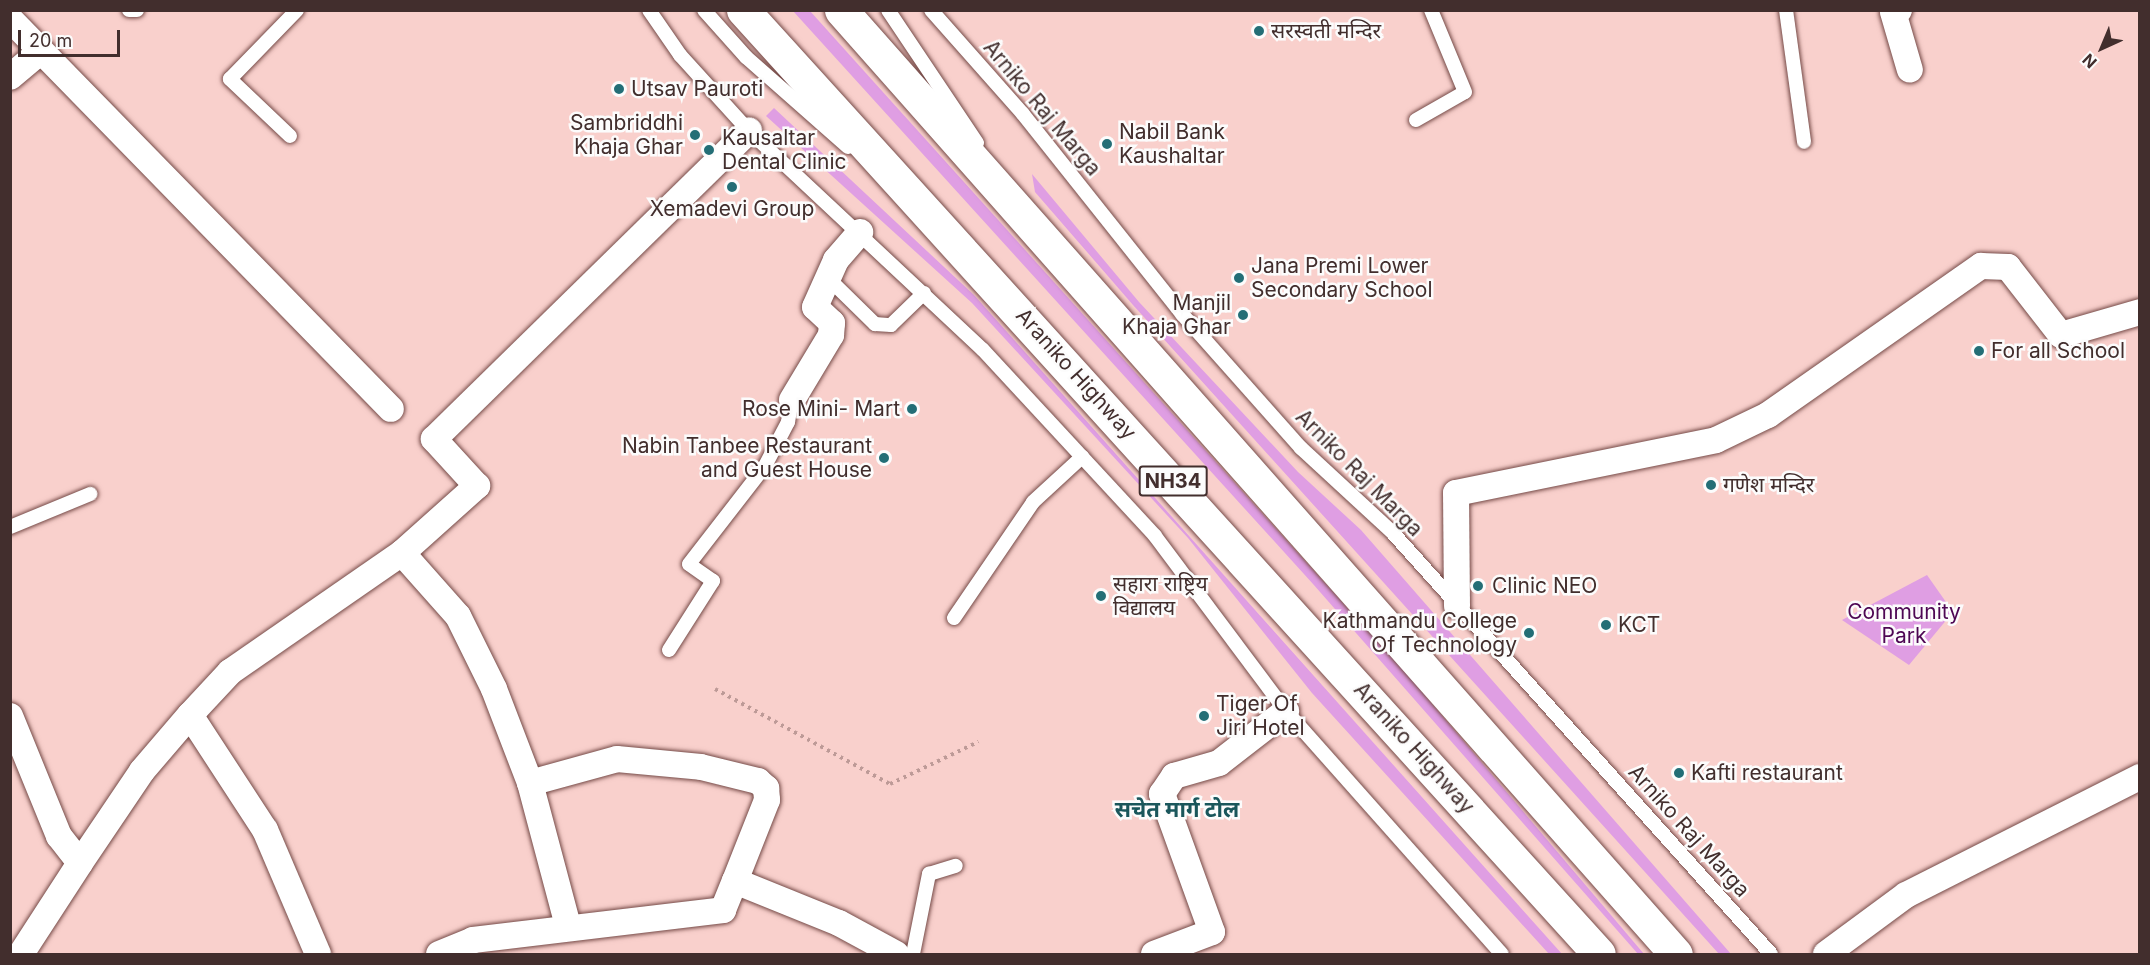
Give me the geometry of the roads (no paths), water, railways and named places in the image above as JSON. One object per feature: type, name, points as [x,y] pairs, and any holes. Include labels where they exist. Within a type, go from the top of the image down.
[{"type":"highway","name":"Araniko Highway","points":[[743,10],[1599,954]]},
{"type":"highway","name":"NH34","points":[[841,10],[1033,230],[1676,954]]},
{"type":"street","points":[[1899,10],[1893,12],[1910,70]]},
{"type":"street","points":[[10,18],[391,409]]},
{"type":"street","points":[[10,77],[41,51]]},
{"type":"street","points":[[21,954],[142,771],[230,672],[402,554],[477,486],[434,439],[749,131]]},
{"type":"street","points":[[792,400],[831,335],[832,323],[815,307],[828,279],[860,232]]},
{"type":"street","points":[[1457,606],[1456,493],[1716,440],[1768,415],[1981,266],[2008,267],[2061,334],[2139,312]]},
{"type":"street","points":[[402,554],[458,616],[495,689],[530,783],[568,926]]},
{"type":"street","points":[[1154,954],[1212,932],[1162,794],[1174,776],[1219,763],[1286,711]]},
{"type":"street","points":[[190,715],[265,830],[318,954]]},
{"type":"street","points":[[10,716],[59,836],[80,863]]},
{"type":"street","points":[[439,954],[473,940],[568,926],[723,910],[767,800],[766,788],[758,781],[701,767],[617,759],[530,783]]},
{"type":"street","points":[[1826,954],[1906,895],[2139,777]]},
{"type":"street","points":[[735,881],[839,923],[896,954]]},
{"type":"lane","points":[[129,10],[137,10]]},
{"type":"lane","points":[[290,136],[230,79],[297,10]]},
{"type":"lane","points":[[649,10],[680,56],[749,131],[924,293],[1155,536],[1286,711],[1502,954]]},
{"type":"lane","points":[[704,10],[746,57],[935,220]]},
{"type":"lane","points":[[888,10],[1033,230]]},
{"type":"lane","name":"Arniko Raj Marga","points":[[931,10],[1023,114],[1190,323],[1301,448],[1392,532],[1771,954]]},
{"type":"lane","points":[[1416,120],[1465,92],[1431,10]]},
{"type":"lane","points":[[1786,10],[1804,142]]},
{"type":"lane","points":[[828,279],[875,324],[891,325],[924,293]]},
{"type":"lane","points":[[669,650],[713,581],[689,564],[765,465],[788,422],[792,400]]},
{"type":"lane","points":[[954,618],[1033,502],[1082,457]]},
{"type":"lane","points":[[10,527],[90,494]]},
{"type":"lane","points":[[913,954],[929,874],[956,866]]},
{"type":"place","name":"सरस्वती मन्दिर","points":[[1259,31]]},
{"type":"place","name":"Utsav Pauroti","points":[[619,89]]},
{"type":"place","name":"Sambriddhi Khaja Ghar","points":[[695,135]]},
{"type":"place","name":"Nabil Bank Kaushaltar","points":[[1107,144]]},
{"type":"place","name":"Kausaltar Dental Clinic","points":[[709,150]]},
{"type":"place","name":"Xemadevi Group","points":[[732,187]]},
{"type":"place","name":"Jana Premi Lower Secondary School","points":[[1239,278]]},
{"type":"place","name":"Manjil Khaja Ghar","points":[[1243,315]]},
{"type":"place","name":"For all School","points":[[1979,351]]},
{"type":"place","name":"Rose Mini- Mart","points":[[912,409]]},
{"type":"place","name":"Nabin Tanbee Restaurant and Guest House","points":[[884,458]]},
{"type":"place","name":"गणेश मन्दिर","points":[[1711,485]]},
{"type":"place","name":"Clinic NEO","points":[[1478,586]]},
{"type":"place","name":"सहारा राष्ट्रिय विद्यालय","points":[[1101,596]]},
{"type":"place","name":"KCT","points":[[1606,625]]},
{"type":"place","name":"Kathmandu College Of Technology","points":[[1529,633]]},
{"type":"place","name":"Tiger Of Jiri Hotel","points":[[1204,716]]},
{"type":"place","name":"Kafti restaurant","points":[[1679,773]]},
{"type":"district","name":"सचेत मार्ग टोल","points":[[1177,810]]},
{"type":"park label","name":"Community Park","points":[[1904,624]]}]
